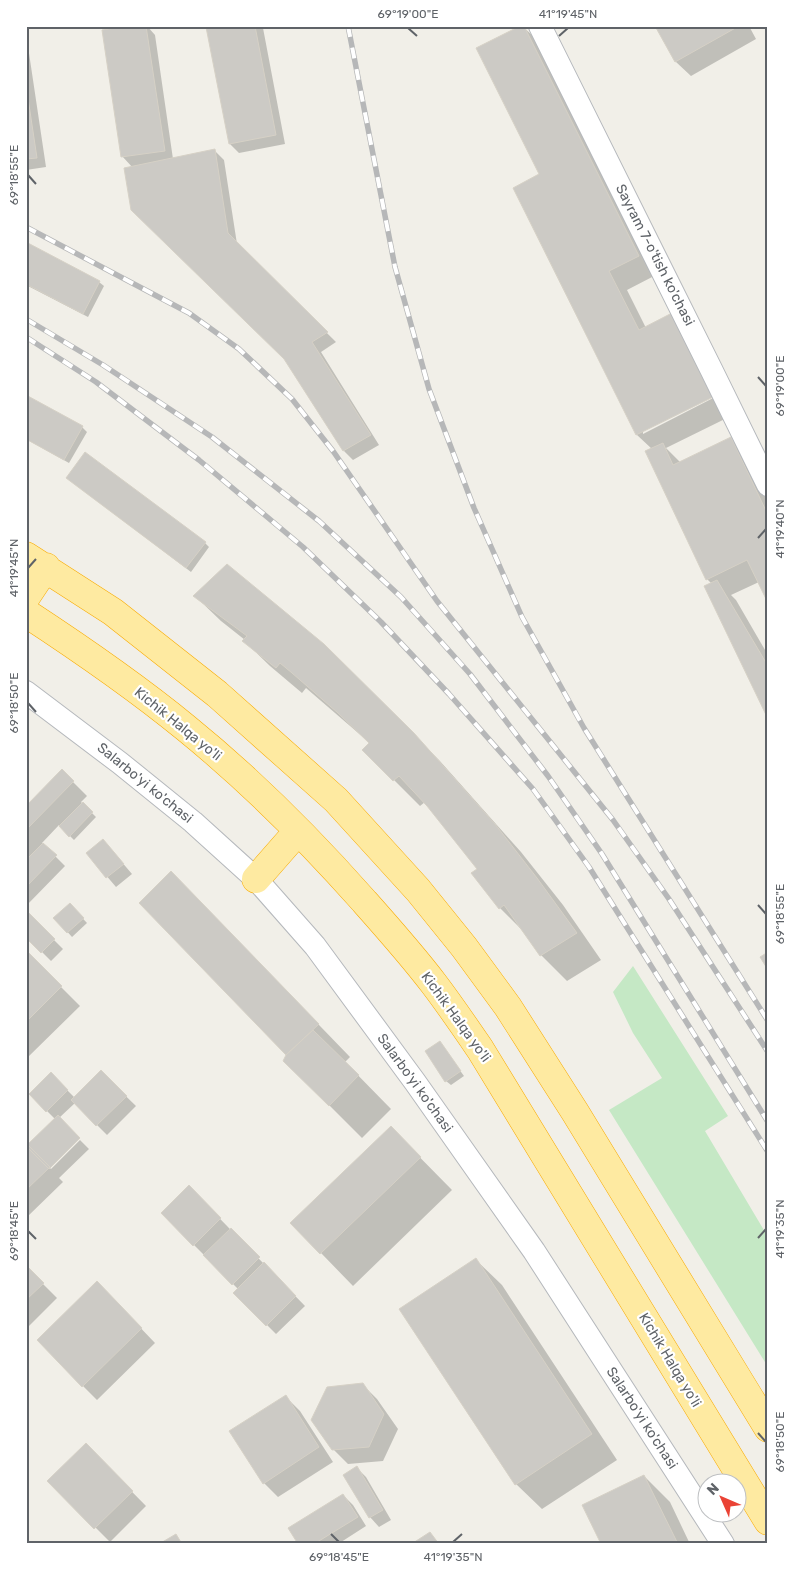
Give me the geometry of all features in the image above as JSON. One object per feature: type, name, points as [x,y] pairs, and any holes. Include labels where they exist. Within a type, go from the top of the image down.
[{"type":"highway","points":[[26,597],[36,561],[113,612],[225,700],[336,800],[418,890],[464,947],[508,1007],[576,1112],[768,1428]]},
{"type":"highway","name":"Kichik Halqa yo'li","points":[[26,613],[87,653],[187,729],[298,831],[393,934],[433,983],[480,1049],[768,1521]]},
{"type":"highway","points":[[256,879],[298,831]]},
{"type":"street","name":"Sayram 7-o'tish ko'chasi","points":[[540,26],[768,485]]},
{"type":"street","name":"Salarbo'yi ko'chasi","points":[[26,692],[77,729],[179,810],[256,879],[315,946],[436,1112],[539,1259],[723,1544]]},
{"type":"green space","points":[[633,966],[728,1116],[705,1131],[768,1237],[768,1367],[609,1110],[662,1078],[633,1033],[613,992]]},
{"type":"building","points":[[129,26],[146,26],[165,151],[121,157],[102,30]]},
{"type":"building","points":[[255,26],[276,135],[229,144],[206,27]]},
{"type":"building","points":[[520,26],[524,26],[639,256],[609,271],[639,330],[672,313],[713,397],[636,435],[513,188],[539,174],[476,48]]},
{"type":"building","points":[[655,26],[739,26],[675,62]]},
{"type":"building","points":[[26,85],[37,158],[26,159]]},
{"type":"building","points":[[215,149],[228,233],[328,332],[312,342],[371,435],[343,451],[284,359],[131,210],[124,168]]},
{"type":"building","points":[[26,242],[100,281],[83,314],[26,284]]},
{"type":"building","points":[[26,395],[83,426],[64,460],[26,439]]},
{"type":"building","points":[[731,437],[768,515],[768,603],[747,560],[706,580],[645,451],[663,443],[673,465]]},
{"type":"building","points":[[85,452],[206,542],[186,568],[66,478]]},
{"type":"building","points":[[227,564],[324,644],[414,733],[495,824],[577,933],[540,956],[504,905],[499,909],[471,873],[477,869],[427,806],[399,776],[393,781],[362,750],[369,743],[292,673],[280,663],[276,668],[242,641],[247,636],[193,596]]},
{"type":"building","points":[[717,580],[768,666],[768,719],[704,586]]},
{"type":"building","points":[[62,769],[74,781],[26,830],[26,806]]},
{"type":"building","points":[[83,802],[93,812],[69,837],[59,826]]},
{"type":"building","points":[[103,839],[124,864],[106,878],[86,853]]},
{"type":"building","points":[[43,843],[57,855],[26,887],[26,860]]},
{"type":"building","points":[[171,871],[319,1024],[286,1055],[139,903]]},
{"type":"building","points":[[70,903],[84,918],[67,933],[53,918]]},
{"type":"building","points":[[26,910],[55,939],[41,953],[26,938]]},
{"type":"building","points":[[26,950],[62,986],[26,1022]]},
{"type":"building","points":[[768,952],[768,970],[760,957]]},
{"type":"building","points":[[313,1030],[359,1075],[329,1106],[283,1061],[286,1055]]},
{"type":"building","points":[[440,1041],[461,1071],[445,1082],[425,1051]]},
{"type":"building","points":[[101,1070],[127,1096],[96,1126],[71,1100]]},
{"type":"building","points":[[51,1072],[68,1090],[46,1112],[29,1094]]},
{"type":"building","points":[[58,1115],[80,1138],[49,1169],[26,1146]]},
{"type":"building","points":[[391,1126],[421,1157],[320,1254],[290,1223]]},
{"type":"building","points":[[26,1143],[50,1167],[26,1190]]},
{"type":"building","points":[[189,1185],[221,1218],[193,1246],[161,1213]]},
{"type":"building","points":[[231,1228],[260,1257],[232,1285],[203,1255]]},
{"type":"building","points":[[476,1258],[592,1434],[515,1485],[399,1309]]},
{"type":"building","points":[[264,1262],[296,1296],[266,1326],[233,1293]]},
{"type":"building","points":[[26,1265],[44,1283],[26,1300]]},
{"type":"building","points":[[97,1281],[142,1328],[82,1387],[37,1340]]},
{"type":"building","points":[[363,1383],[384,1414],[369,1447],[332,1450],[311,1420],[327,1387]]},
{"type":"building","points":[[286,1395],[319,1447],[263,1484],[229,1431]]},
{"type":"building","points":[[86,1443],[133,1491],[94,1529],[47,1481]]},
{"type":"building","points":[[357,1466],[383,1510],[369,1518],[343,1475]]},
{"type":"building","points":[[644,1475],[678,1544],[601,1544],[582,1505]]},
{"type":"building","points":[[343,1494],[358,1517],[314,1544],[298,1544],[288,1528]]},
{"type":"building","points":[[430,1532],[439,1544],[413,1543]]},
{"type":"building","points":[[176,1534],[182,1544],[159,1544]]},
{"type":"railway","points":[[348,26],[395,267],[429,389],[474,508],[522,617],[584,728],[768,1021]]},
{"type":"railway","points":[[26,227],[189,313],[239,349],[292,399],[333,451],[437,601],[613,820],[669,899],[768,1052]]},
{"type":"railway","points":[[26,319],[103,365],[212,437],[319,521],[401,597],[470,674],[548,776],[602,854],[768,1122]]},
{"type":"railway","points":[[26,337],[96,382],[199,460],[303,547],[381,622],[449,694],[533,789],[589,867],[768,1152]]}]
